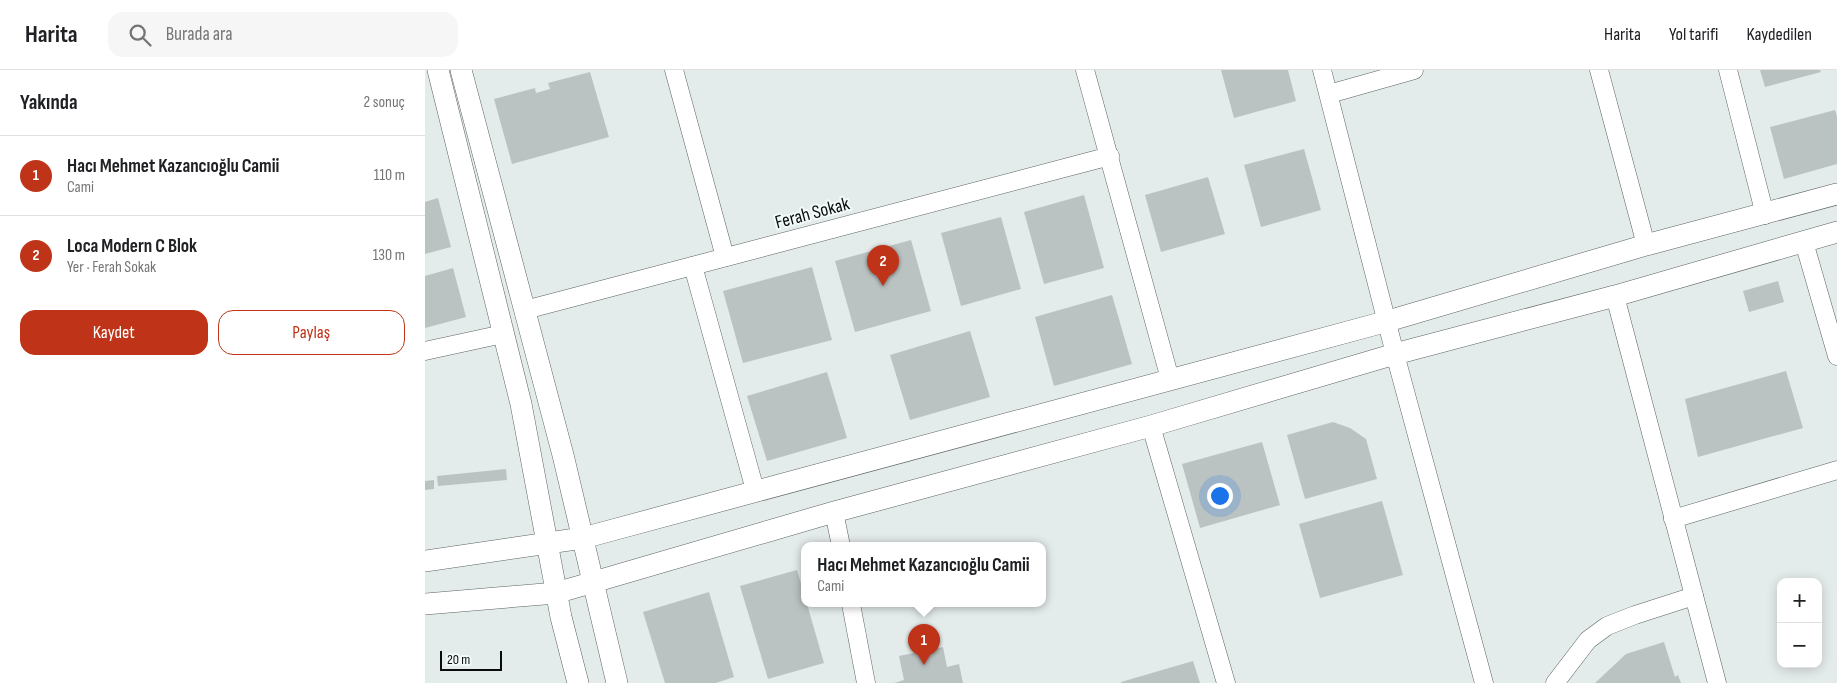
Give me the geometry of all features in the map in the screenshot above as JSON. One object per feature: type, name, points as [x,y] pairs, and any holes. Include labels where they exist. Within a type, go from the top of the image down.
[{"type":"street","points":[[438,70],[521,404],[557,594],[578,683]]},
{"type":"street","points":[[461,70],[563,455],[617,683]]},
{"type":"street","points":[[674,70],[725,257]]},
{"type":"street","points":[[1085,70],[1170,379]]},
{"type":"street","points":[[1322,70],[1395,354],[1484,683]]},
{"type":"street","points":[[1329,94],[1414,70]]},
{"type":"street","points":[[1599,70],[1646,245]]},
{"type":"street","points":[[1728,70],[1765,215]]},
{"type":"street","name":"Ferah Sokak","points":[[525,310],[1110,156]]},
{"type":"street","points":[[425,561],[583,538],[755,490],[1388,321],[1646,245],[1765,215],[1837,194]]},
{"type":"street","points":[[425,604],[557,594],[834,512],[1151,426],[1395,354],[1615,296],[1837,232]]},
{"type":"street","points":[[1804,242],[1837,356]]},
{"type":"street","points":[[693,266],[755,490]]},
{"type":"street","points":[[1615,296],[1717,683]]},
{"type":"street","points":[[425,351],[503,334]]},
{"type":"street","points":[[1151,426],[1226,683]]},
{"type":"street","points":[[1673,518],[1837,470]]},
{"type":"street","points":[[834,512],[840,542]]},
{"type":"street","points":[[1555,683],[1588,640],[1607,626],[1694,596]]},
{"type":"street","points":[[852,607],[866,683]]},
{"type":"building","points":[[1221,70],[1288,70],[1296,101],[1234,118]]},
{"type":"building","points":[[1760,70],[1820,70],[1821,72],[1765,87]]},
{"type":"building","points":[[590,72],[609,137],[512,164],[494,99],[535,88],[536,93],[550,89],[548,83]]},
{"type":"building","points":[[1835,110],[1837,116],[1837,164],[1784,179],[1770,127]]},
{"type":"building","points":[[1304,149],[1321,210],[1261,227],[1244,165]]},
{"type":"building","points":[[1208,177],[1225,234],[1161,252],[1145,195]]},
{"type":"building","points":[[1084,195],[1104,268],[1044,284],[1024,212]]},
{"type":"building","points":[[438,198],[451,247],[425,254],[425,202]]},
{"type":"building","points":[[1001,217],[1021,289],[961,306],[941,233]]},
{"type":"building","points":[[911,240],[931,311],[855,332],[835,261]]},
{"type":"building","points":[[812,267],[832,340],[743,363],[723,291]]},
{"type":"building","points":[[453,268],[466,317],[425,328],[425,276]]},
{"type":"building","points":[[1778,281],[1784,302],[1749,312],[1743,291]]},
{"type":"building","points":[[1112,295],[1132,364],[1054,386],[1035,317]]},
{"type":"building","points":[[970,331],[990,397],[910,420],[890,355]]},
{"type":"building","points":[[1786,371],[1803,428],[1698,457],[1685,399]]},
{"type":"building","points":[[827,372],[847,438],[767,461],[747,396]]},
{"type":"building","points":[[1333,422],[1350,428],[1366,439],[1377,479],[1305,499],[1287,435]]},
{"type":"building","points":[[1262,442],[1280,505],[1200,528],[1182,464]]},
{"type":"building","points":[[506,469],[507,480],[438,486],[437,476]]},
{"type":"building","points":[[434,480],[434,489],[425,490],[425,481]]},
{"type":"building","points":[[1382,501],[1403,575],[1320,598],[1299,524]]},
{"type":"building","points":[[797,570],[801,584],[801,607],[808,607],[824,663],[768,679],[740,586]]},
{"type":"building","points":[[709,592],[734,677],[716,683],[665,683],[643,612]]},
{"type":"building","points":[[1664,642],[1675,677],[1678,675],[1681,683],[1595,683],[1626,654]]},
{"type":"building","points":[[943,647],[947,667],[959,664],[963,683],[894,683],[904,680],[899,656]]},
{"type":"building","points":[[1193,661],[1200,683],[1121,683],[1121,682]]},
{"type":"place","name":"Loca Modern C Blok","points":[[883,286]]},
{"type":"place","name":"Hacı Mehmet Kazancıoğlu Camii","points":[[924,665]]}]
